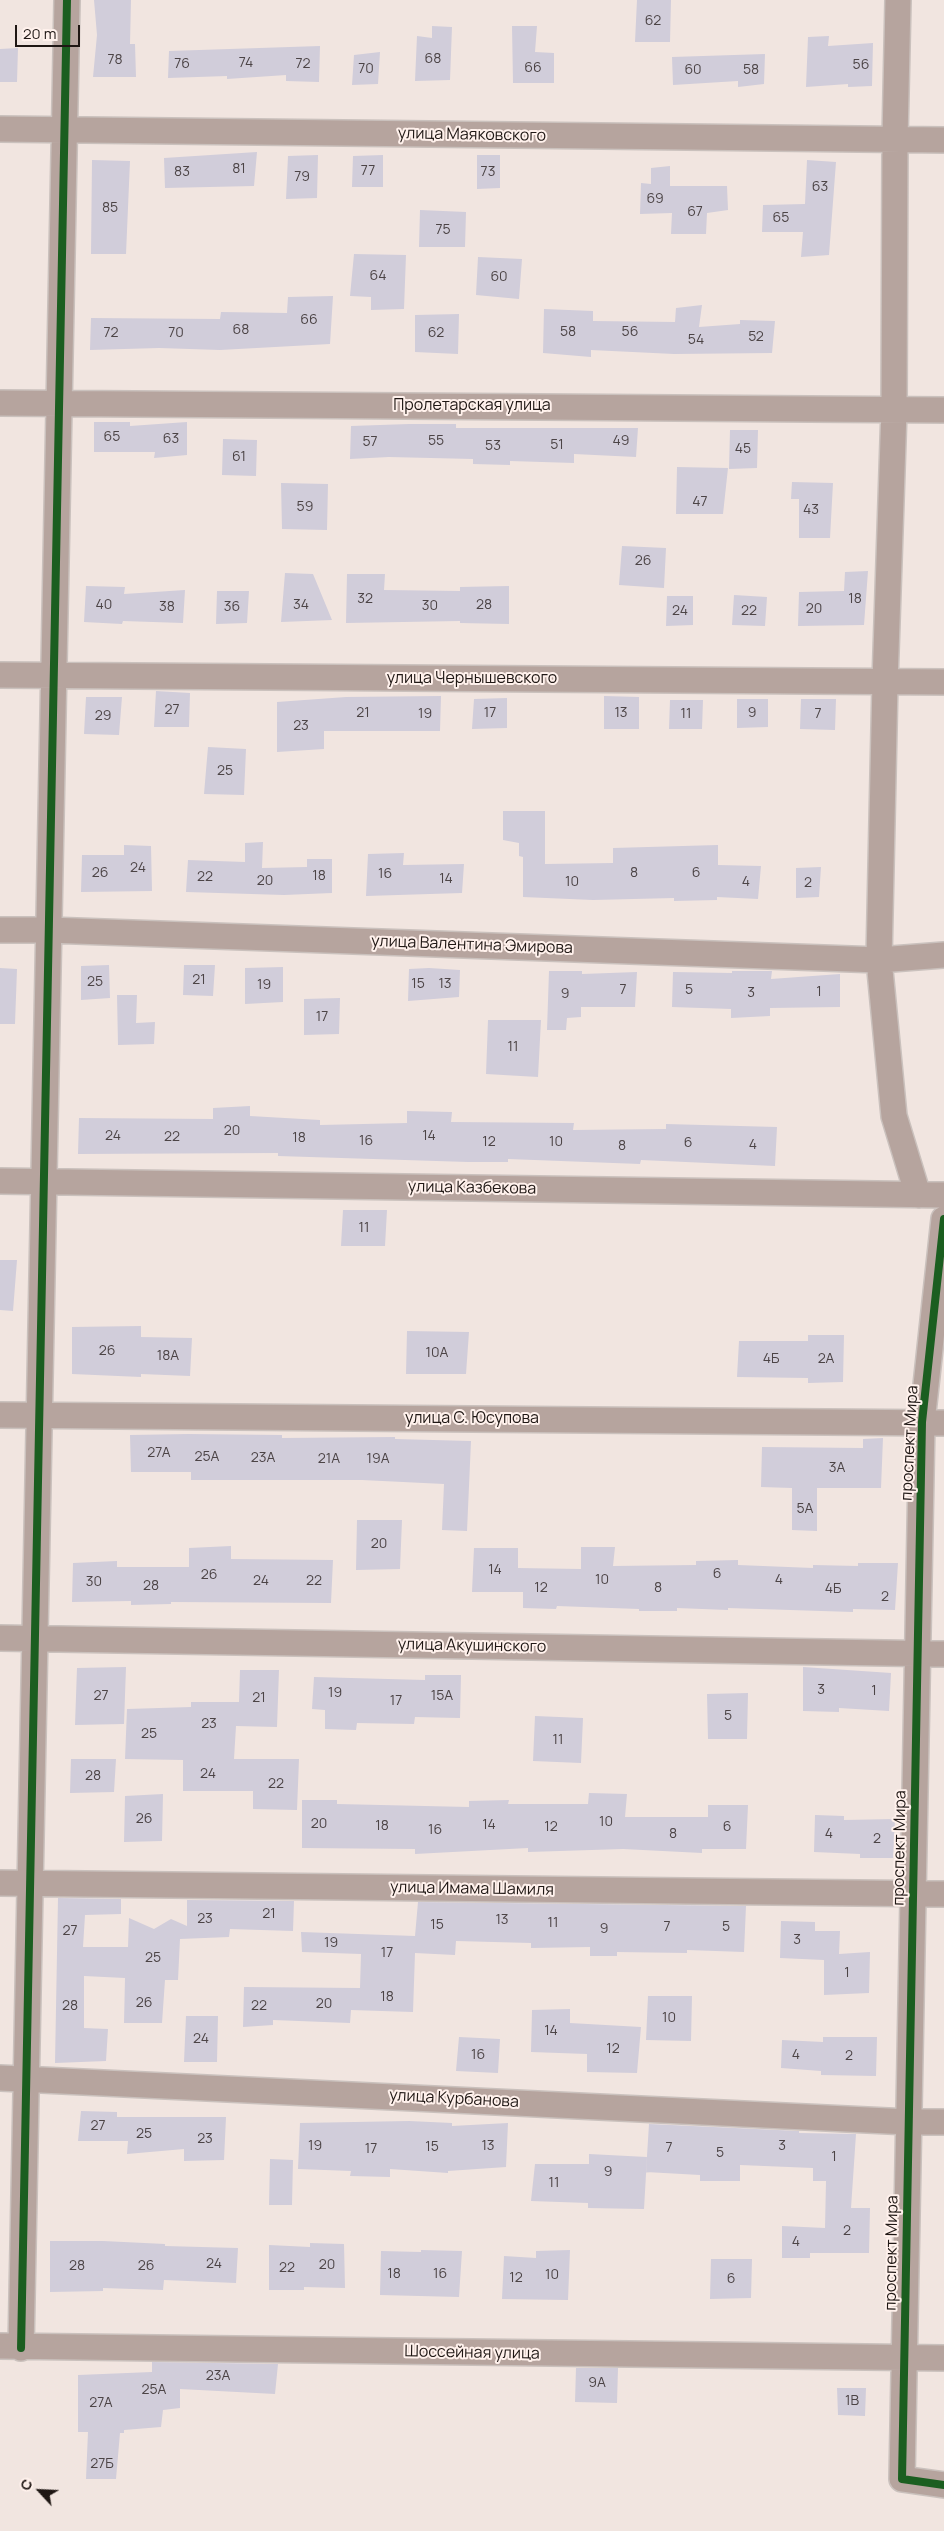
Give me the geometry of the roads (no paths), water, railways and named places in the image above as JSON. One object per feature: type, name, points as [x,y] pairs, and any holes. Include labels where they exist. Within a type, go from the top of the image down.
[{"type":"street","points":[[10,2347],[26,2078],[31,1884],[67,0]]},
{"type":"street","points":[[898,0],[895,139],[894,410],[885,682],[879,960],[894,1116],[918,1195]]},
{"type":"street","name":"улица Маяковского","points":[[0,129],[944,140]]},
{"type":"street","name":"Пролетарская улица","points":[[0,403],[944,410]]},
{"type":"street","name":"улица Чернышевского","points":[[0,675],[944,682]]},
{"type":"street","name":"улица Валентина Эмирова","points":[[0,930],[49,930],[879,960],[944,955]]},
{"type":"street","name":"улица Казбекова","points":[[0,1181],[944,1195]]},
{"type":"street","name":"проспект Мира","points":[[944,1219],[933,1422],[917,1653],[902,2479],[944,2485]]},
{"type":"street","name":"улица С. Юсупова","points":[[0,1416],[933,1422]]},
{"type":"street","name":"улица Акушинского","points":[[0,1638],[944,1654]]},
{"type":"street","name":"улица Имама Шамиля","points":[[0,1883],[944,1894]]},
{"type":"street","name":"улица Курбанова","points":[[0,2078],[908,2122],[944,2122]]},
{"type":"street","name":"Шоссейная улица","points":[[10,2347],[944,2358]]}]
